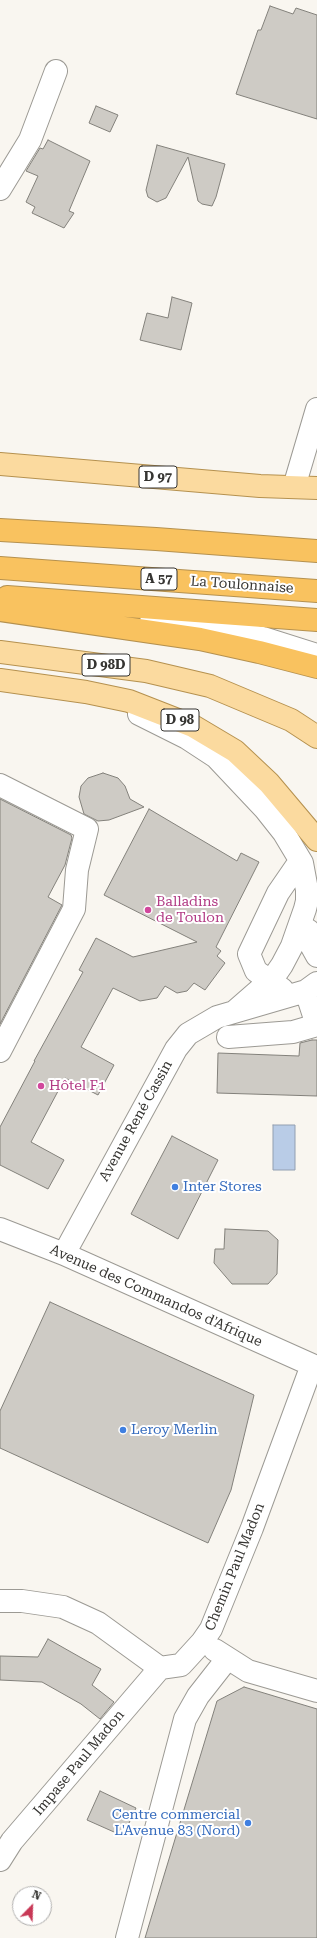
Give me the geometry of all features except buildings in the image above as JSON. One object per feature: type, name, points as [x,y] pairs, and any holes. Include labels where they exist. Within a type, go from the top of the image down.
[{"type":"highway","points":[[0,515],[156,539]]},
{"type":"highway","points":[[0,530],[156,539],[317,551]]},
{"type":"highway","name":"La Toulonnaise","points":[[0,568],[317,591]]},
{"type":"highway","points":[[0,597],[317,620]]},
{"type":"highway","points":[[0,609],[200,639],[317,667]]},
{"type":"main road","name":"D 97","points":[[0,464],[317,488]]},
{"type":"main road","name":"D 98D","points":[[0,652],[146,671],[210,686],[284,717],[317,737]]},
{"type":"main road","name":"D 98","points":[[0,680],[86,692],[129,701],[187,723],[215,738],[234,751],[269,783],[317,840]]},
{"type":"street","points":[[0,189],[30,140],[56,71]]},
{"type":"street","points":[[294,487],[317,409]]},
{"type":"street","points":[[0,609],[204,627],[263,638],[317,655]]},
{"type":"street","name":"Avenue René Cassin","points":[[86,692],[152,720],[187,738],[216,757],[265,808],[284,833],[300,861],[307,895],[305,910],[299,928],[282,965],[270,980],[234,1012]]},
{"type":"street","points":[[0,785],[87,828],[77,870],[74,909],[0,1051]]},
{"type":"street","points":[[228,1037],[293,1032],[317,1025],[304,990],[281,988],[256,972],[249,954],[278,893],[300,861]]},
{"type":"street","points":[[299,928],[309,931],[312,947],[317,956]]},
{"type":"street","name":"Avenue René Cassin","points":[[64,1254],[176,1049],[188,1034],[202,1024],[217,1017],[304,990]]},
{"type":"street","name":"Avenue des Commandos d'Afrique","points":[[0,1230],[64,1254],[312,1365]]},
{"type":"street","name":"Chemin Paul Madon","points":[[160,1668],[181,1665],[202,1642],[211,1629],[252,1528],[312,1365]]},
{"type":"street","points":[[0,1601],[22,1601],[63,1607],[98,1623],[160,1668]]},
{"type":"street","points":[[202,1642],[248,1671],[317,1691]]},
{"type":"street","points":[[126,1938],[185,1719],[198,1696],[227,1659]]},
{"type":"street","name":"Impase Paul Madon","points":[[0,1860],[12,1841],[160,1668]]},
{"type":"water","points":[[273,1125],[295,1125],[295,1170],[273,1170]]},
{"type":"place","name":"Balladins de Toulon","points":[[148,910]]},
{"type":"place","name":"Hôtel F1","points":[[41,1086]]},
{"type":"place","name":"Inter Stores","points":[[175,1187]]},
{"type":"place","name":"Leroy Merlin","points":[[123,1430]]},
{"type":"place","name":"Centre commercial L'Avenue 83 (Nord)","points":[[248,1823]]}]
